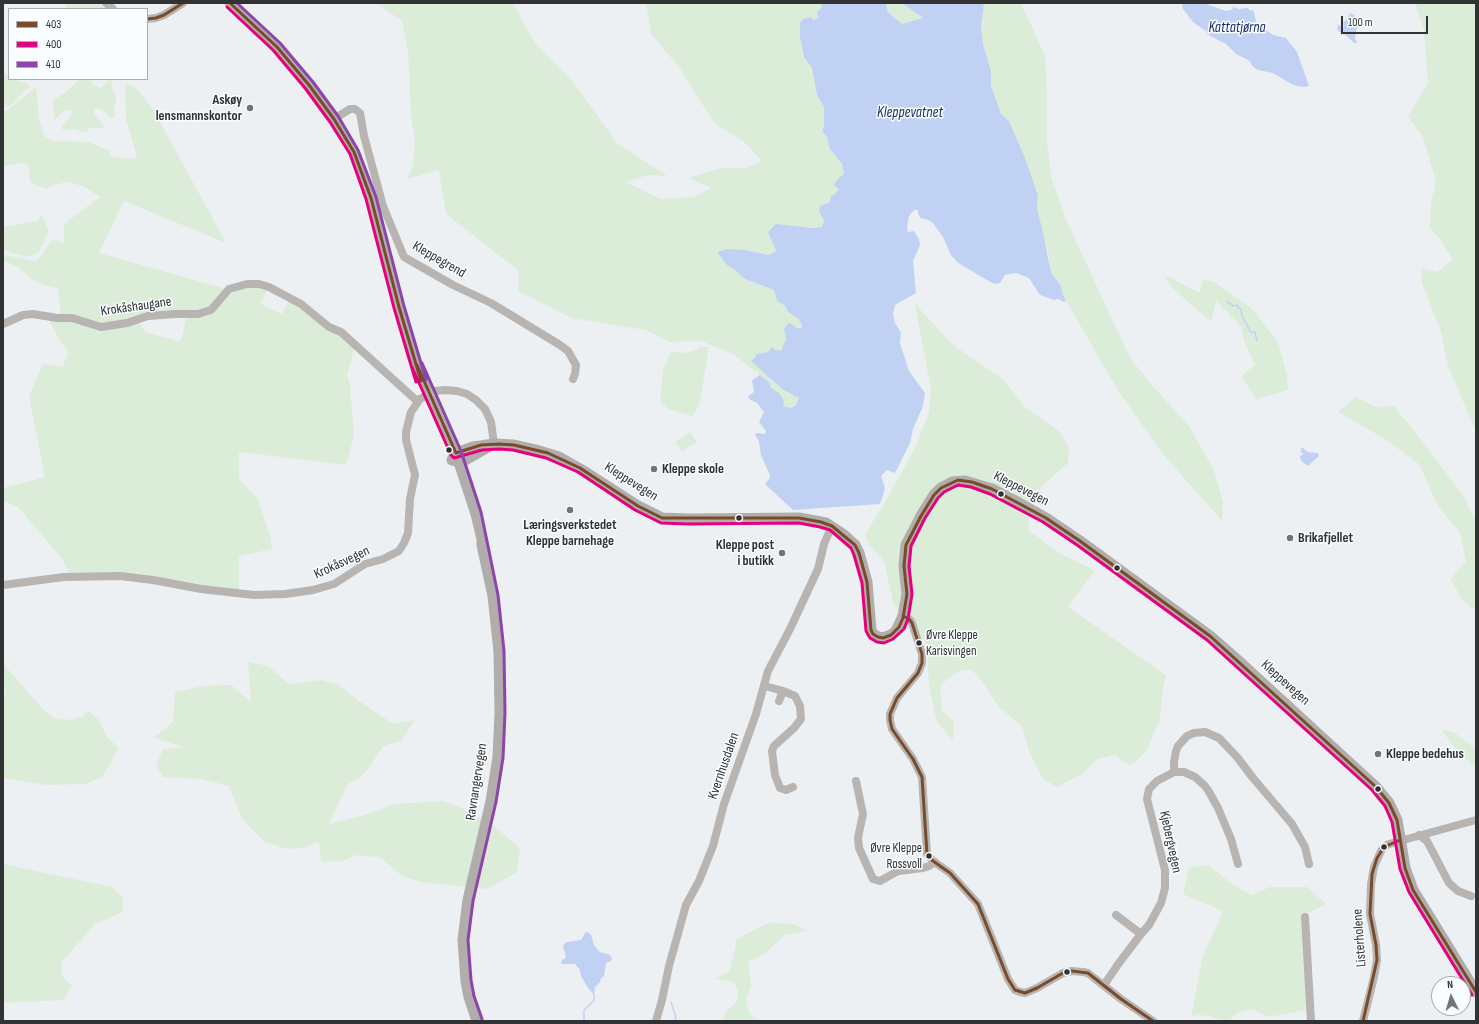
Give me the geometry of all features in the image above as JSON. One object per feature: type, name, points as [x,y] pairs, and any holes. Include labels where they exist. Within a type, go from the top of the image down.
[{"type":"main road","name":"Ravnangervegen","points":[[221,3],[283,60],[293,67]]},
{"type":"main road","name":"Ravnangervegen","points":[[230,3],[276,48],[309,85],[334,119],[354,152],[366,182],[374,209],[399,307],[424,393],[455,458],[468,490],[482,539],[496,613],[500,661],[501,706],[498,752],[491,802],[468,900],[463,932],[462,949],[466,981],[469,998],[477,1021]]},
{"type":"main road","name":"Kleppevegen","points":[[455,458],[473,447],[494,444],[514,445],[536,450],[559,458],[591,475],[638,506],[662,518],[799,518],[821,522],[832,526],[855,545],[859,553],[867,582],[869,623],[873,634],[878,638],[887,637],[896,631],[903,616],[907,594],[904,566],[906,544],[934,495],[946,484],[958,480],[972,482],[992,490],[1037,513],[1080,541],[1210,636],[1376,787],[1393,810],[1405,868],[1413,890],[1476,992]]},
{"type":"main road","points":[[455,458],[474,455],[494,444]]},
{"type":"main road","points":[[468,490],[469,465],[474,455]]},
{"type":"main road","name":"Ravnangervegen","points":[[455,458],[478,539],[482,545]]},
{"type":"street","points":[[148,19],[164,16],[183,3]]},
{"type":"street","name":"Kleppegrend","points":[[334,119],[350,109],[354,109],[360,113],[364,136],[383,206],[404,257],[453,286],[491,303],[560,345],[568,351],[576,365],[573,379]]},
{"type":"street","name":"Krokåshaugane","points":[[3,324],[23,315],[33,314],[52,318],[72,318],[101,327],[127,323],[152,316],[203,313],[210,310],[230,288],[247,284],[259,284],[269,287],[301,304],[329,327],[341,332],[419,400]]},
{"type":"street","points":[[419,400],[435,391],[457,391],[467,394],[485,409],[491,422],[494,444]]},
{"type":"street","name":"Krokåsvegen","points":[[3,585],[64,577],[120,576],[153,580],[201,589],[254,595],[313,590],[334,584],[365,564],[383,559],[399,550],[404,543],[408,532],[410,499],[415,475],[406,440],[406,432],[411,412],[419,400]]},
{"type":"street","name":"Kvernhusdalen","points":[[656,1021],[686,905],[710,853],[724,804],[756,714],[770,666],[790,629],[818,569],[824,544],[832,526]]},
{"type":"street","points":[[903,616],[912,622],[922,654],[922,663],[918,673],[897,698],[890,714],[890,720],[892,729],[913,760],[922,777],[926,850],[929,858],[950,873],[978,904],[1008,978],[1018,992],[1025,993],[1032,991],[1063,973],[1072,971],[1088,973],[1121,999],[1153,1021]]},
{"type":"street","points":[[765,686],[783,690],[795,696],[800,706],[801,719],[794,728],[774,746],[772,751],[775,775],[780,788],[786,790],[793,787]]},
{"type":"street","points":[[779,701],[783,690]]},
{"type":"street","points":[[1238,864],[1231,839],[1218,808],[1208,790],[1190,774],[1184,772],[1174,772],[1174,762],[1178,746],[1188,736],[1194,733],[1205,732],[1219,738],[1238,757],[1252,778],[1292,824],[1305,847],[1309,864]]},
{"type":"street","name":"Kjebergvegen","points":[[1104,985],[1149,925],[1161,903],[1165,883],[1163,858],[1148,804],[1148,791],[1157,781],[1174,772]]},
{"type":"street","points":[[856,781],[863,814],[859,833],[859,848],[873,879],[880,881],[898,871],[923,868],[935,862]]},
{"type":"street","name":"Listerholene","points":[[1363,1021],[1377,960],[1376,945],[1370,914],[1372,874],[1377,858],[1384,847],[1400,840],[1476,820]]},
{"type":"street","points":[[1419,835],[1427,841],[1449,883],[1458,891],[1471,896]]},
{"type":"street","points":[[1116,915],[1141,934]]},
{"type":"street","points":[[1305,917],[1311,1021]]},
{"type":"green space","points":[[65,3],[99,3],[105,8],[67,8]]},
{"type":"green space","points":[[376,3],[513,3],[534,42],[570,78],[617,143],[667,176],[648,175],[626,182],[661,199],[695,197],[711,188],[688,178],[721,168],[745,168],[762,161],[743,141],[714,123],[679,67],[651,34],[646,3],[822,3],[818,18],[814,20],[811,17],[803,19],[800,23],[800,37],[804,57],[812,68],[817,95],[824,107],[824,126],[822,131],[827,137],[830,149],[842,164],[844,173],[841,176],[839,189],[830,202],[819,211],[824,221],[822,227],[811,228],[776,225],[768,232],[776,251],[768,255],[746,250],[727,249],[728,266],[745,279],[774,290],[777,301],[785,306],[788,312],[799,319],[801,328],[797,328],[788,323],[785,329],[786,339],[781,351],[776,350],[756,354],[771,380],[782,389],[799,398],[794,406],[790,408],[783,406],[771,388],[769,382],[733,354],[701,341],[669,342],[646,330],[571,318],[518,291],[519,271],[446,214],[439,170],[407,179],[413,166],[415,140],[411,118],[408,51],[402,21]]},
{"type":"green space","points":[[887,3],[902,3],[923,18],[902,24],[888,12],[886,5]]},
{"type":"green space","points":[[984,3],[1021,3],[1045,56],[1047,86],[1047,143],[1052,180],[1068,224],[1130,358],[1157,391],[1189,426],[1214,470],[1223,502],[1222,521],[1163,454],[1119,392],[1066,301],[1061,286],[1052,274],[1037,208],[1038,194],[1025,158],[1009,121],[1001,114],[991,86],[991,71],[983,44],[981,27]]},
{"type":"green space","points":[[1415,3],[1476,3],[1476,432],[1448,366],[1441,332],[1422,283],[1421,268],[1437,272],[1453,260],[1440,239],[1430,228],[1431,203],[1436,182],[1423,137],[1408,117],[1428,83],[1424,31]]},
{"type":"green space","points":[[3,71],[8,75],[8,80],[27,83],[30,87],[21,94],[13,104],[3,109],[8,103],[3,106]]},
{"type":"green space","points":[[77,80],[92,80],[92,84],[100,88],[111,80],[112,90],[116,95],[116,103],[114,105],[115,117],[112,119],[101,109],[94,109],[95,116],[105,126],[103,128],[90,128],[86,133],[75,129],[63,130],[61,127],[71,116],[71,110],[65,110],[54,120],[53,101],[75,84]]},
{"type":"green space","points":[[125,84],[135,87],[153,109],[226,243],[124,201],[99,253],[226,289],[207,311],[130,321],[99,323],[61,317],[58,288],[47,286],[33,280],[20,269],[3,260],[3,255],[35,261],[40,257],[52,240],[64,243],[64,224],[100,197],[83,186],[67,182],[54,185],[46,189],[33,184],[30,182],[29,165],[22,163],[3,166],[3,112],[36,87],[39,118],[44,136],[52,141],[90,142],[109,151],[111,157],[135,159],[137,156],[126,120]]},
{"type":"green space","points":[[42,214],[49,232],[38,253],[27,257],[3,250],[3,227],[37,221]]},
{"type":"green space","points":[[1163,274],[1200,293],[1203,279],[1216,283],[1251,308],[1278,342],[1287,375],[1288,390],[1256,399],[1241,376],[1255,365],[1245,343],[1241,326],[1216,301],[1211,322],[1171,287]]},
{"type":"green space","points":[[255,286],[267,290],[261,304],[282,314],[289,300],[355,346],[347,375],[350,386],[354,436],[346,465],[239,452],[239,479],[258,499],[271,539],[272,549],[239,556],[239,591],[70,574],[62,559],[18,507],[3,501],[3,488],[45,477],[29,396],[43,363],[63,367],[68,352],[49,320],[86,324],[140,323],[145,332],[178,341],[182,338],[186,318],[207,316],[212,314],[231,292]]},
{"type":"green space","points":[[915,304],[953,345],[1004,380],[1025,407],[1059,431],[1069,447],[1068,463],[1042,486],[1032,500],[1028,530],[1061,554],[1094,571],[1068,607],[1166,675],[1163,688],[1160,719],[1146,752],[1130,766],[1115,755],[1097,759],[1084,773],[1057,787],[1043,779],[1030,754],[1022,726],[999,707],[984,684],[972,670],[959,671],[940,685],[942,711],[954,721],[953,741],[937,722],[929,686],[927,644],[901,614],[893,602],[884,561],[870,546],[865,534],[881,509],[915,448],[929,412],[931,390]]},
{"type":"green space","points":[[699,347],[709,347],[699,406],[692,416],[668,409],[660,401],[663,370],[671,352],[685,353],[697,350]]},
{"type":"green space","points":[[1356,397],[1376,407],[1394,406],[1464,497],[1476,522],[1476,611],[1462,600],[1451,579],[1466,561],[1460,533],[1438,506],[1419,464],[1385,439],[1338,412]]},
{"type":"green space","points":[[690,432],[697,442],[682,451],[675,442]]},
{"type":"green space","points":[[248,662],[268,666],[289,684],[321,680],[338,684],[355,698],[393,724],[415,720],[401,741],[383,746],[361,777],[348,784],[329,824],[365,815],[395,804],[443,801],[461,808],[494,826],[520,848],[517,872],[488,889],[421,882],[402,876],[381,858],[357,855],[342,861],[321,862],[319,842],[303,848],[287,849],[265,842],[242,819],[229,786],[202,779],[163,777],[156,765],[163,749],[185,747],[153,738],[173,722],[175,692],[203,686],[231,685],[251,702]]},
{"type":"green space","points":[[3,664],[46,712],[54,718],[68,720],[83,716],[89,711],[100,721],[106,736],[119,748],[102,777],[85,784],[46,785],[3,778],[3,697],[6,691],[3,681]]},
{"type":"green space","points":[[1441,729],[1455,733],[1476,749],[1476,768],[1453,746]]},
{"type":"green space","points":[[3,864],[112,887],[123,898],[123,911],[95,924],[61,963],[62,976],[72,986],[64,1000],[3,1003]]},
{"type":"green space","points":[[1208,865],[1232,884],[1251,895],[1270,887],[1307,887],[1326,904],[1307,914],[1304,949],[1307,1010],[1268,1017],[1252,1009],[1239,1012],[1228,1021],[1209,1016],[1197,1015],[1191,1017],[1202,959],[1223,911],[1183,894],[1189,867]]},
{"type":"green space","points":[[768,923],[793,924],[808,931],[785,935],[764,954],[748,962],[751,985],[746,1001],[749,1013],[759,1021],[723,1021],[726,1012],[737,1001],[738,990],[734,983],[716,979],[730,970],[737,939]]},
{"type":"water","name":"Kleppevatnet","points":[[822,3],[887,3],[886,5],[888,12],[902,24],[923,18],[902,3],[984,3],[981,27],[983,44],[991,71],[991,86],[1001,114],[1009,121],[1025,158],[1038,195],[1037,208],[1048,259],[1052,274],[1061,286],[1066,301],[1064,302],[1058,299],[1054,300],[1040,295],[1029,278],[1016,273],[1005,275],[1000,283],[994,284],[975,273],[957,262],[951,255],[943,237],[932,222],[921,218],[918,214],[918,210],[914,210],[909,216],[907,227],[908,232],[914,231],[919,239],[920,245],[913,261],[916,293],[895,305],[893,314],[895,323],[901,333],[900,343],[909,371],[925,393],[923,406],[913,429],[910,443],[895,473],[887,470],[881,476],[885,488],[880,504],[793,510],[765,484],[770,478],[770,475],[761,455],[759,442],[755,434],[765,434],[766,431],[759,422],[764,412],[757,403],[749,399],[748,396],[754,392],[752,380],[760,375],[769,382],[771,388],[779,393],[784,401],[783,406],[790,408],[795,406],[799,398],[782,389],[751,361],[756,357],[756,354],[768,352],[772,347],[781,351],[786,339],[784,329],[788,323],[797,328],[801,328],[802,326],[799,319],[788,312],[785,306],[777,301],[774,290],[745,279],[728,266],[717,252],[727,249],[746,250],[768,255],[776,251],[768,232],[776,224],[811,228],[822,227],[824,221],[819,211],[820,206],[830,202],[831,196],[839,189],[834,186],[844,173],[842,164],[830,149],[827,137],[822,131],[824,126],[824,107],[817,95],[812,68],[804,57],[800,37],[800,23],[803,19],[811,17],[814,20],[818,18],[817,12],[821,9]]},
{"type":"water","name":"Kattatjørna","points":[[1182,3],[1203,3],[1226,11],[1231,10],[1234,7],[1238,9],[1248,8],[1249,10],[1254,11],[1256,22],[1259,23],[1261,28],[1273,35],[1286,38],[1297,52],[1309,86],[1304,87],[1293,85],[1273,73],[1258,70],[1252,66],[1250,61],[1236,54],[1226,44],[1210,36],[1206,31],[1193,22],[1183,9]]},
{"type":"water","points":[[1350,13],[1357,19],[1358,24],[1355,38],[1357,43],[1354,43],[1337,29],[1339,24],[1341,27],[1344,27],[1343,23]]},
{"type":"water","points":[[1300,448],[1303,448],[1308,452],[1318,453],[1319,456],[1308,466],[1302,462],[1300,458],[1300,456],[1304,454],[1300,452],[1302,450]]},
{"type":"water","points":[[588,932],[591,935],[597,949],[600,952],[610,955],[612,959],[606,964],[604,976],[595,987],[594,995],[588,988],[581,976],[580,970],[575,964],[561,964],[562,960],[566,958],[563,946],[565,943],[581,940],[585,933]]},
{"type":"waterway","points":[[1227,302],[1234,306],[1238,305],[1238,308],[1241,309],[1242,316],[1249,329],[1251,332],[1255,332],[1257,341]]},
{"type":"waterway","points":[[584,1021],[584,1010],[594,1001],[594,995]]},
{"type":"waterway","points":[[671,1002],[676,1017],[674,1021]]},
{"type":"transit line","name":"403","points":[[148,19],[164,15],[183,3]]},
{"type":"transit line","name":"403","points":[[230,3],[277,47],[309,85],[334,119],[354,152],[371,198],[399,307],[421,381]]},
{"type":"transit line","name":"410","points":[[237,3],[280,43],[313,82],[338,116],[358,150],[376,197],[404,306],[426,380]]},
{"type":"transit line","name":"400","points":[[227,7],[273,50],[305,88],[330,122],[350,154],[366,199],[394,308],[416,382]]},
{"type":"transit line","name":"410","points":[[422,363],[461,451],[481,512],[498,595],[504,651],[505,713],[503,758],[496,802],[473,901],[468,940],[471,980],[474,996],[482,1019]]},
{"type":"transit line","name":"403","points":[[417,365],[456,453],[481,445],[499,444],[514,445],[548,453],[580,468],[638,506],[662,518],[799,518],[821,522],[832,526],[855,545],[859,553],[867,582],[871,630],[873,634],[878,637],[883,638],[891,635],[899,627],[903,618],[907,594],[904,566],[906,545],[921,516],[934,495],[941,488],[958,480],[972,482],[992,489],[1046,518],[1210,636],[1376,787],[1389,803],[1397,820],[1405,868],[1413,890],[1476,992]]},
{"type":"transit line","name":"400","points":[[412,367],[451,455],[454,458],[482,450],[499,449],[513,450],[546,458],[578,472],[635,510],[661,523],[799,523],[830,530],[851,548],[854,555],[862,583],[866,631],[870,638],[877,642],[884,643],[893,639],[904,629],[908,619],[912,594],[909,566],[911,546],[925,518],[938,498],[944,492],[958,485],[971,487],[990,494],[1043,522],[1207,640],[1372,790],[1385,806],[1392,822],[1400,869],[1409,892],[1472,995]]},
{"type":"transit line","name":"403","points":[[903,616],[909,619],[912,623],[922,654],[922,663],[918,673],[897,698],[890,714],[890,720],[892,729],[913,759],[922,777],[927,854],[933,861],[950,873],[978,904],[1008,979],[1015,990],[1025,993],[1063,973],[1072,971],[1088,973],[1121,999],[1153,1021]]},
{"type":"transit line","name":"403","points":[[1363,1021],[1377,960],[1376,945],[1370,914],[1372,874],[1377,858],[1384,847],[1400,840]]},
{"type":"place","name":"Askøy lensmannskontor","points":[[250,108]]},
{"type":"place","name":"Kleppe skole","points":[[654,469]]},
{"type":"place","name":"Læringsverkstedet Kleppe barnehage","points":[[570,510]]},
{"type":"place","name":"Brikafjellet","points":[[1290,538]]},
{"type":"place","name":"Kleppe post i butikk","points":[[782,553]]},
{"type":"place","name":"Øvre Kleppe Karisvingen","points":[[919,643]]},
{"type":"place","name":"Kleppe bedehus","points":[[1378,754]]},
{"type":"place","name":"Øvre Kleppe Rossvoll","points":[[929,856]]}]
